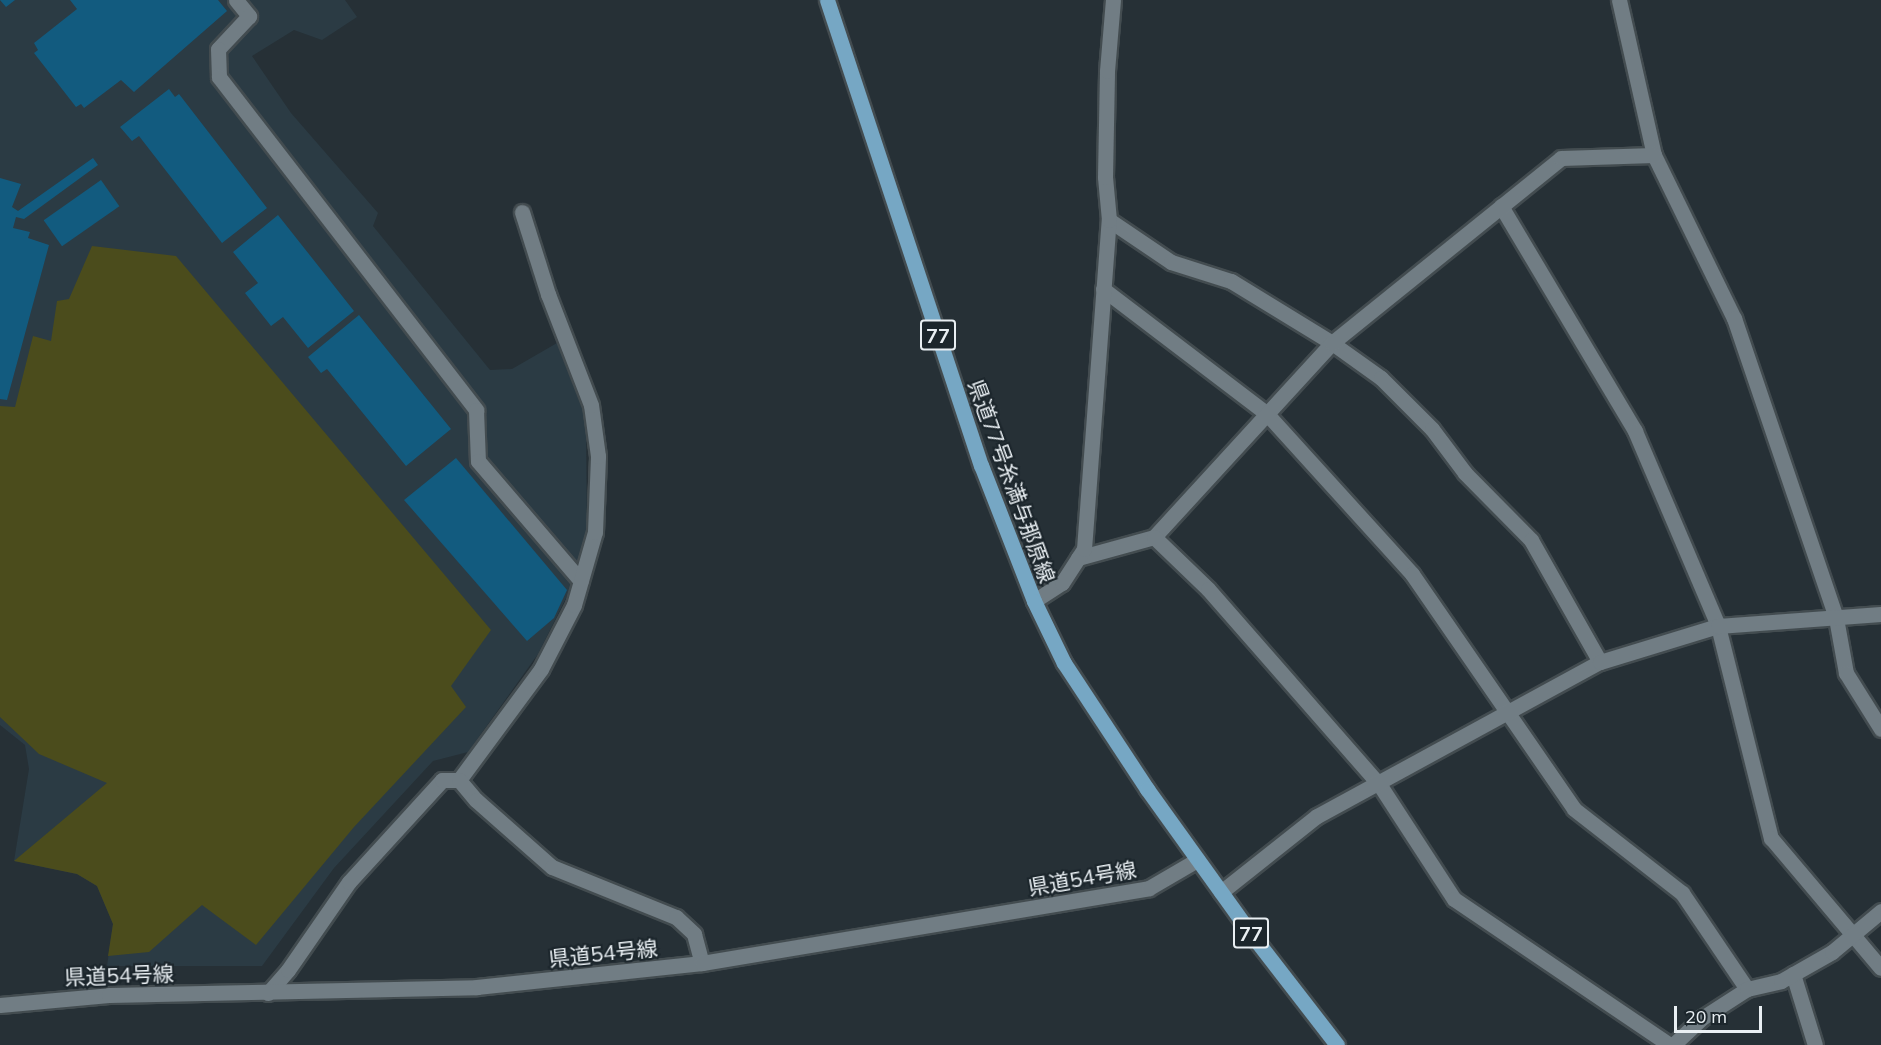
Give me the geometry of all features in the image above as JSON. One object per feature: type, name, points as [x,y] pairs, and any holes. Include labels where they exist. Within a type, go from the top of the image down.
[{"type":"main road","name":"県道77号糸満与那原線","points":[[827,0],[981,465],[1034,601],[1077,683],[1197,860],[1337,1045]]},
{"type":"street","points":[[236,0],[249,16],[218,49],[219,77],[476,410],[478,461],[581,581]]},
{"type":"street","points":[[1034,601],[1062,583],[1084,549],[1108,220],[1107,83],[1113,0]]},
{"type":"street","points":[[1619,0],[1654,155],[1734,318],[1836,618],[1846,673],[1881,729]]},
{"type":"street","points":[[1078,558],[1154,537],[1332,343],[1561,158],[1654,155]]},
{"type":"street","points":[[1501,206],[1635,431],[1718,626],[1771,838],[1851,936],[1881,968]]},
{"type":"street","points":[[459,780],[541,669],[574,605],[595,532],[598,456],[591,405],[548,294],[522,212]]},
{"type":"street","points":[[1108,220],[1171,262],[1231,281],[1332,343],[1381,378],[1432,429],[1465,473],[1531,540],[1600,662]]},
{"type":"street","points":[[1103,289],[1267,414],[1412,574],[1508,710],[1574,809],[1682,893],[1747,989]]},
{"type":"street","points":[[1154,537],[1208,589],[1379,784],[1454,899],[1671,1045],[1702,1018],[1747,989],[1793,974],[1851,936],[1881,911]]},
{"type":"street","points":[[1221,892],[1317,816],[1379,784],[1508,710],[1600,662],[1718,626],[1881,614]]},
{"type":"street","points":[[268,993],[288,970],[349,882],[442,780],[459,780],[476,800],[552,867],[676,916],[694,934],[702,963]]},
{"type":"street","name":"県道54号線","points":[[0,1005],[110,995],[477,987],[702,963],[1149,888],[1197,860]]},
{"type":"street","points":[[1793,974],[1815,1045]]},
{"type":"shaded area","points":[[0,0],[345,0],[357,17],[322,40],[294,30],[252,56],[291,113],[378,213],[373,226],[490,370],[512,369],[557,343],[586,419],[587,534],[570,590],[538,654],[468,752],[433,761],[334,868],[262,966],[107,966],[113,924],[97,886],[77,874],[14,861],[29,769],[25,745],[0,725]]},
{"type":"shaded area","points":[[92,246],[176,256],[491,630],[451,686],[466,707],[354,827],[256,945],[202,905],[149,952],[108,956],[113,924],[97,886],[77,874],[14,861],[107,783],[39,754],[0,717],[0,406],[15,407],[33,336],[51,341],[57,301],[69,299]]},
{"type":"building","points":[[0,0],[15,0],[6,7]]},
{"type":"building","points":[[70,0],[218,0],[227,11],[134,92],[121,80],[84,108],[81,104],[76,107],[34,53],[38,50],[34,43],[77,9]]},
{"type":"building","points":[[169,89],[175,97],[179,94],[267,208],[222,243],[139,136],[132,141],[120,127]]},
{"type":"building","points":[[93,158],[98,165],[24,219],[16,217],[13,228],[30,232],[28,238],[49,245],[7,400],[0,399],[0,178],[21,184],[12,207],[18,211]]},
{"type":"building","points":[[101,180],[119,206],[62,246],[44,220]]},
{"type":"building","points":[[278,215],[354,311],[308,348],[283,317],[271,326],[245,293],[258,283],[233,252]]},
{"type":"building","points":[[359,315],[451,429],[406,466],[327,369],[321,373],[308,357]]},
{"type":"building","points":[[456,458],[567,590],[554,618],[527,641],[404,500]]}]
